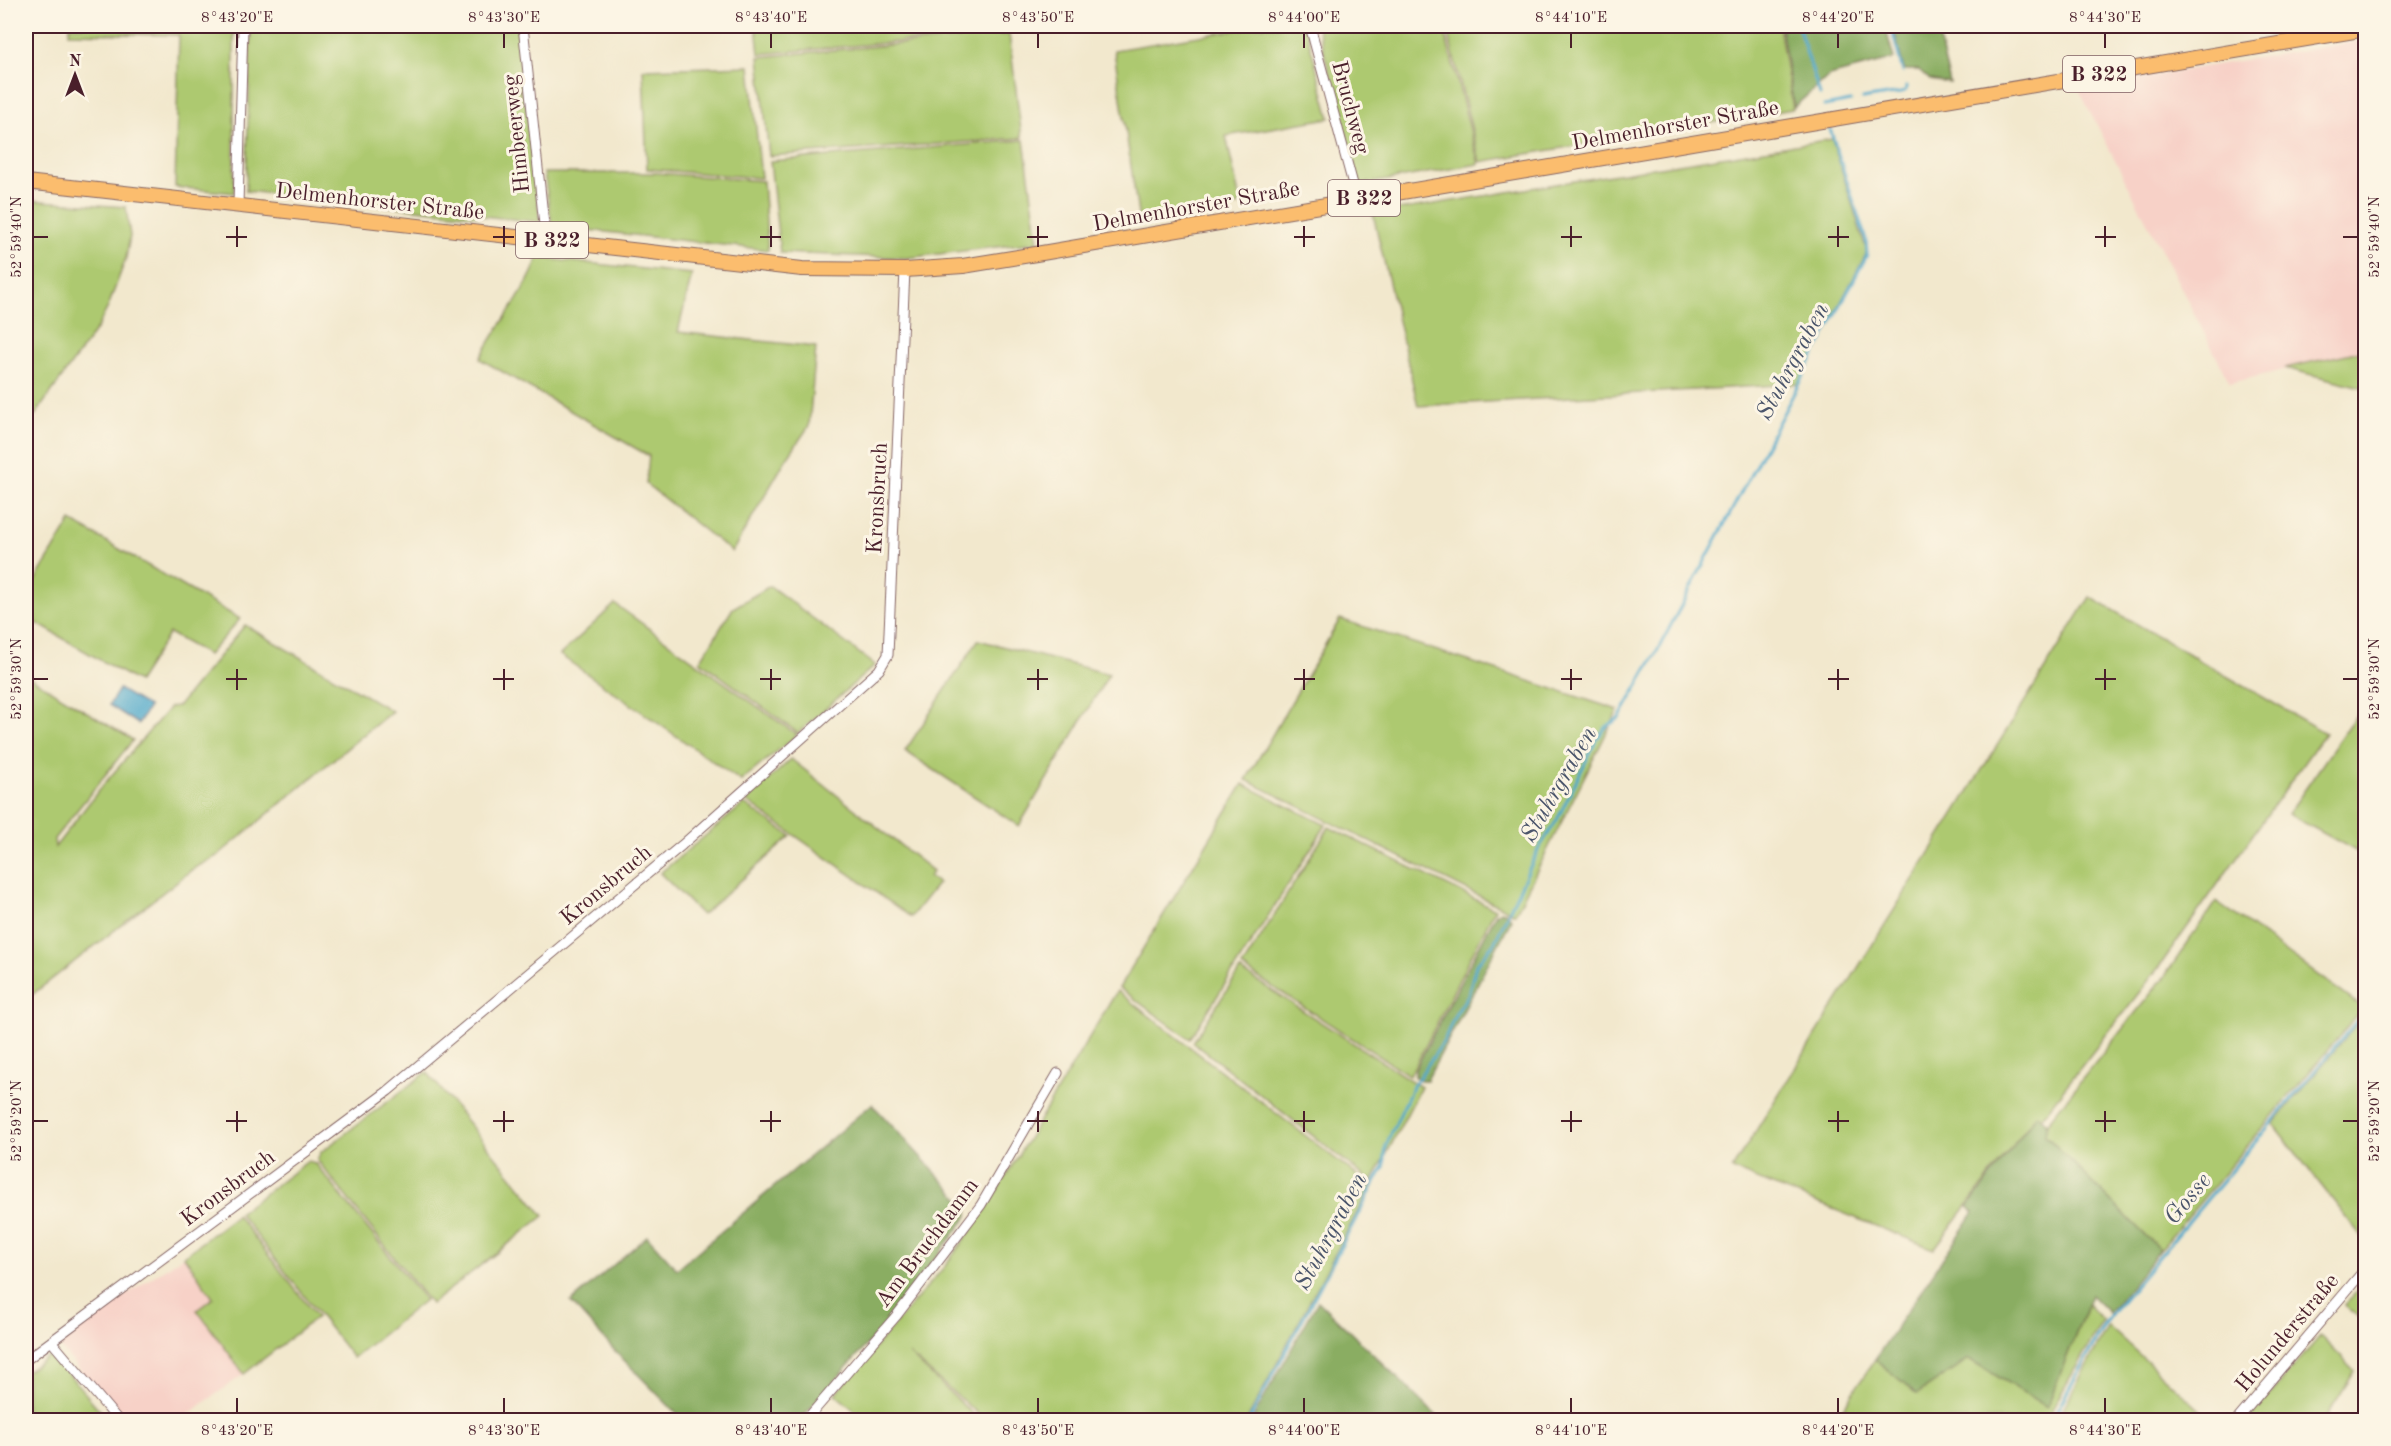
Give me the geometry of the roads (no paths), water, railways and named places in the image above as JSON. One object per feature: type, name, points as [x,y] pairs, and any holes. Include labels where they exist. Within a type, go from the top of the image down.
[{"type":"main road","name":"Delmenhorster Straße","points":[[26,182],[802,269],[905,270],[963,266],[2366,29]]},
{"type":"street","points":[[238,205],[243,26]]},
{"type":"street","name":"Himbeerweg","points":[[523,26],[544,225],[542,239]]},
{"type":"street","name":"Bruchweg","points":[[1310,26],[1356,199]]},
{"type":"street","name":"Kronsbruch","points":[[26,1360],[388,1091],[682,845],[879,670],[888,655],[905,270]]},
{"type":"street","name":"Am Bruchdamm","points":[[806,1420],[897,1315],[981,1205],[1058,1073]]},
{"type":"street","name":"Holunderstraße","points":[[2237,1420],[2366,1268]]},
{"type":"street","points":[[52,1342],[118,1420]]},
{"type":"water","points":[[119,689],[149,707],[138,724],[109,705]]},
{"type":"waterway","name":"Stuhrgraben","points":[[1798,26],[1820,95]]},
{"type":"waterway","points":[[1891,26],[1903,72]]},
{"type":"waterway","points":[[1862,99],[1901,93],[1906,90],[1906,86]]},
{"type":"waterway","points":[[1824,106],[1851,101]]},
{"type":"waterway","name":"Stuhrgraben","points":[[1249,1420],[1384,1167],[1386,1145],[1413,1086],[1444,1041],[1455,1015],[1468,995],[1476,965],[1494,943],[1538,850],[1557,820],[1597,739],[1605,728],[1620,717],[1653,659],[1867,255],[1866,240],[1830,129]]},
{"type":"waterway","name":"Gosse","points":[[2052,1420],[2104,1325],[2117,1307],[2366,1010]]}]
